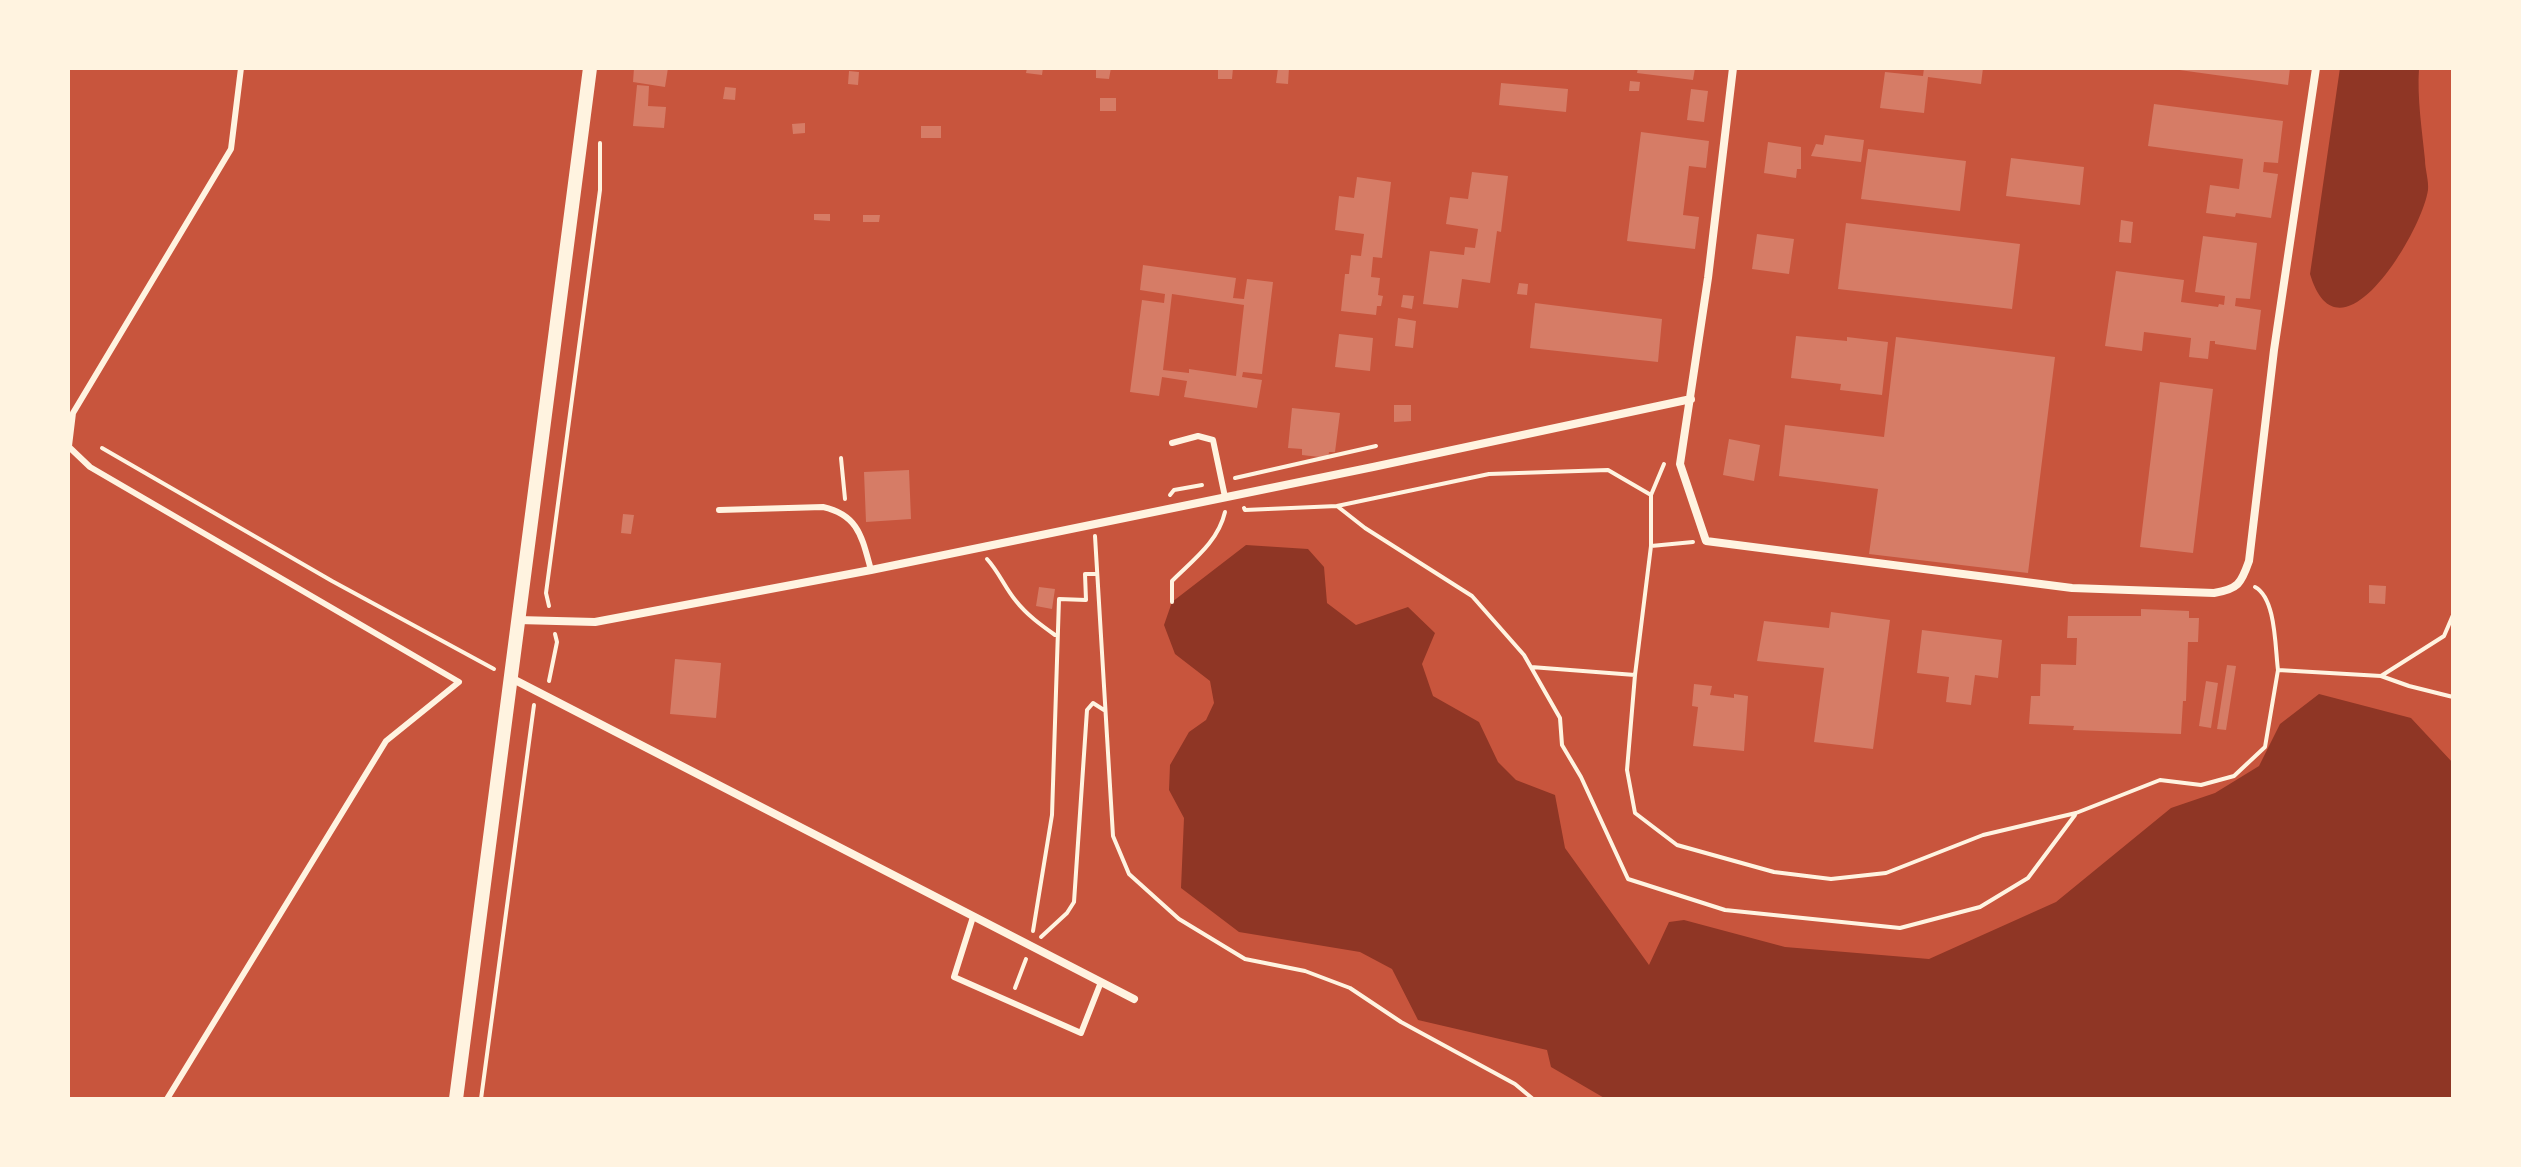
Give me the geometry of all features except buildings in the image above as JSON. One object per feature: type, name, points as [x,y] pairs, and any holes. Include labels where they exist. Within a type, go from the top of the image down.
[{"type":"street","points":[[456,1099],[590,68]]},
{"type":"street","points":[[1733,68],[1680,464],[1706,541],[2072,588],[2214,593],[2231,591],[2242,580],[2249,561],[2274,350],[2316,68]]},
{"type":"street","points":[[518,620],[595,622],[871,570],[1691,399]]},
{"type":"street","points":[[510,678],[1134,999]]},
{"type":"lane","points":[[167,1099],[386,741],[459,682],[90,467],[69,446],[73,413],[231,149],[241,68]]},
{"type":"lane","points":[[1172,443],[1198,436],[1213,440],[1227,497]]},
{"type":"lane","points":[[719,510],[823,507],[846,514],[862,538],[871,570]]},
{"type":"lane","points":[[973,917],[954,977],[1081,1033],[1101,982]]},
{"type":"path","points":[[481,1099],[533,707],[548,683],[557,642],[546,593],[600,190],[601,134]]},
{"type":"path","points":[[1168,496],[1174,490],[1376,446]]},
{"type":"path","points":[[102,448],[332,581],[510,678]]},
{"type":"path","points":[[1669,454],[1651,495],[1651,546],[1627,770],[1635,813],[1677,845],[1774,872],[1831,879],[1886,873],[1983,835],[2076,813],[2160,780],[2201,785],[2234,776],[2265,747],[2278,670],[2272,610],[2261,591],[2242,580]]},
{"type":"path","points":[[841,458],[846,514]]},
{"type":"path","points":[[1238,495],[1245,510],[1337,506],[1489,474],[1608,470],[1651,495]]},
{"type":"path","points":[[1172,602],[1172,581],[1206,548],[1221,525],[1227,497]]},
{"type":"path","points":[[1337,506],[1365,528],[1472,596],[1524,655],[1560,718],[1562,745],[1581,777],[1628,879],[1725,910],[1900,928],[1980,907],[2028,878],[2076,813]]},
{"type":"path","points":[[1094,524],[1113,836],[1129,874],[1179,919],[1245,959],[1305,971],[1350,988],[1401,1022],[1515,1084],[1533,1099]]},
{"type":"path","points":[[1651,546],[1706,541]]},
{"type":"path","points":[[978,548],[1000,574],[1015,600],[1056,636]]},
{"type":"path","points":[[1010,1002],[1030,947],[1052,815],[1059,599],[1086,600],[1085,574],[1097,574]]},
{"type":"path","points":[[2381,676],[2444,636],[2453,615]]},
{"type":"path","points":[[1531,667],[1635,675]]},
{"type":"path","points":[[2278,670],[2381,676],[2453,697]]},
{"type":"path","points":[[1030,947],[1067,913],[1074,902],[1087,710],[1093,703],[1105,711]]},
{"type":"shaded area","points":[[2340,68],[2419,68],[2419,103],[2428,190],[2422,210],[2396,261],[2378,284],[2358,301],[2340,308],[2323,300],[2310,274]]},
{"type":"shaded area","points":[[1246,545],[1308,549],[1324,567],[1327,603],[1356,625],[1408,607],[1435,633],[1422,664],[1433,696],[1479,722],[1498,762],[1516,780],[1555,795],[1565,848],[1649,965],[1669,922],[1684,920],[1785,947],[1929,959],[2056,902],[2171,808],[2215,793],[2259,766],[2280,724],[2319,694],[2411,718],[2453,763],[2453,1099],[1606,1099],[1551,1067],[1547,1050],[1418,1020],[1392,969],[1360,952],[1239,932],[1181,888],[1184,818],[1169,790],[1170,765],[1189,732],[1206,720],[1214,703],[1210,681],[1175,654],[1164,625],[1172,602]]}]
